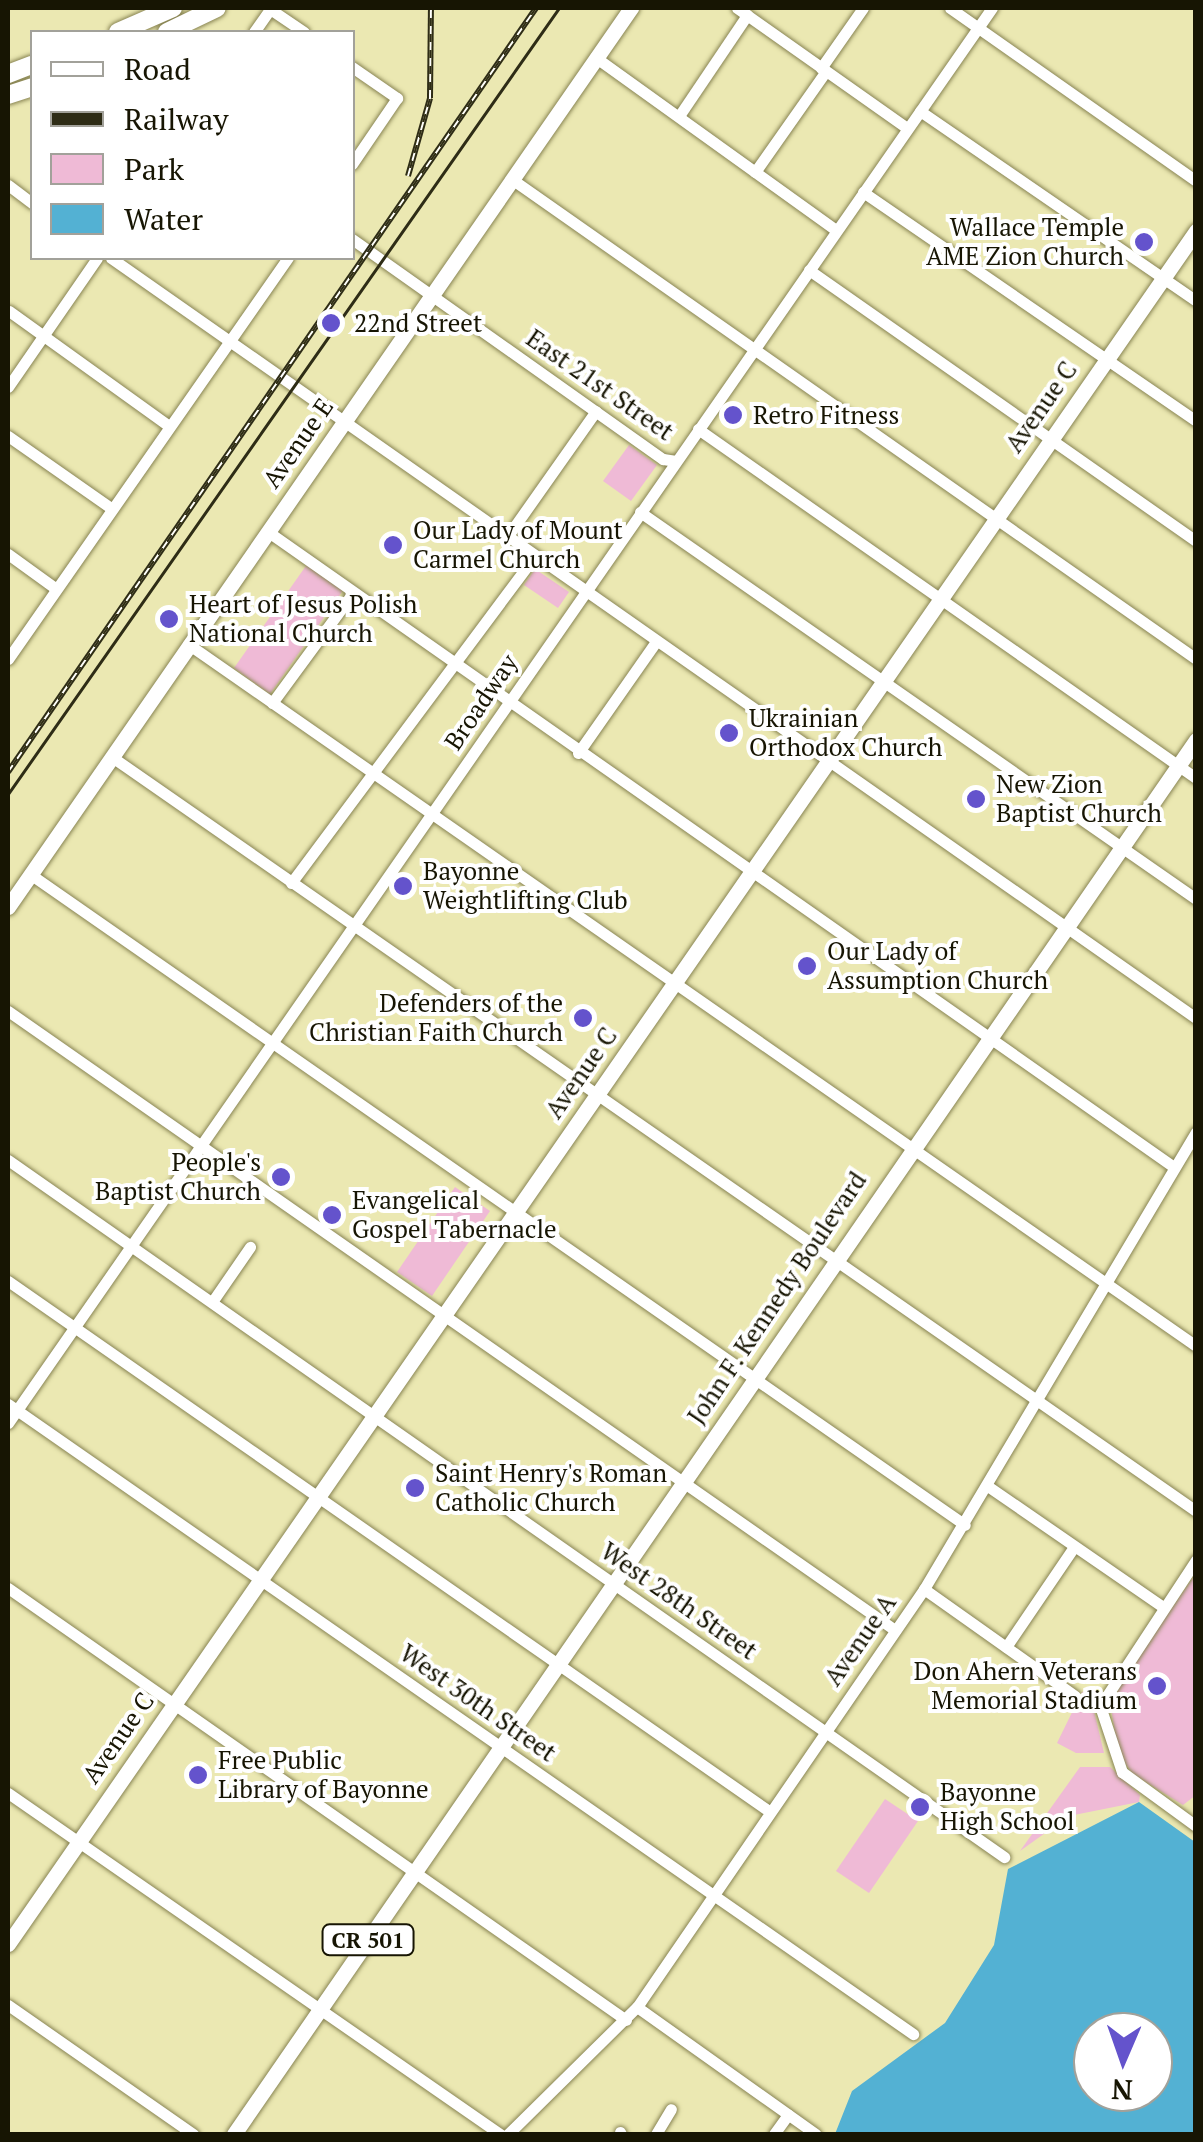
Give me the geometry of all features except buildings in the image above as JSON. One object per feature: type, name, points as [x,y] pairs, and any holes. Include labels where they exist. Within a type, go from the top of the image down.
[{"type":"highway","points":[[123,30],[173,8]]},
{"type":"highway","points":[[171,30],[217,8]]},
{"type":"main road","name":"Avenue E","points":[[8,907],[630,8]]},
{"type":"main road","name":"Avenue C","points":[[8,1944],[1196,231]]},
{"type":"main road","name":"John F. Kennedy Boulevard","points":[[234,2134],[912,1144],[1196,740]]},
{"type":"street","points":[[755,172],[864,8]]},
{"type":"street","points":[[950,8],[1196,181]]},
{"type":"street","name":"Broadway","points":[[8,1423],[12,1407],[73,1328],[992,8]]},
{"type":"street","points":[[255,30],[270,9],[301,30]]},
{"type":"street","points":[[679,116],[742,11],[907,128]]},
{"type":"street","points":[[596,57],[836,230]]},
{"type":"street","points":[[355,69],[397,98],[355,160]]},
{"type":"street","points":[[920,111],[1196,301]]},
{"type":"street","points":[[513,180],[1196,659]]},
{"type":"street","points":[[8,187],[30,201]]},
{"type":"street","points":[[863,192],[1196,421]]},
{"type":"street","name":"East 21st Street","points":[[355,241],[663,459],[676,461]]},
{"type":"street","points":[[8,387],[96,260]]},
{"type":"street","points":[[113,260],[1196,1018]]},
{"type":"street","points":[[8,658],[287,260]]},
{"type":"street","points":[[809,270],[1196,541]]},
{"type":"street","points":[[9,310],[169,426]]},
{"type":"street","points":[[507,537],[596,412]]},
{"type":"street","points":[[698,429],[1196,778]]},
{"type":"street","points":[[8,436],[112,508]]},
{"type":"street","points":[[640,512],[1196,899]]},
{"type":"street","points":[[268,531],[450,664],[1174,1167]]},
{"type":"street","points":[[8,554],[55,588]]},
{"type":"street","points":[[291,883],[370,771],[534,557]]},
{"type":"street","points":[[272,703],[352,594]]},
{"type":"street","points":[[578,752],[655,643]]},
{"type":"street","points":[[188,644],[912,1144],[1196,1346]]},
{"type":"street","points":[[112,756],[1196,1511]]},
{"type":"street","points":[[30,874],[270,1045],[965,1525]]},
{"type":"street","points":[[8,1011],[896,1630]]},
{"type":"street","name":"Avenue A","points":[[504,2134],[637,2007],[989,1488],[1036,1401],[1196,1132]]},
{"type":"street","name":"West 28th Street","points":[[8,1160],[1004,1857]]},
{"type":"street","points":[[212,1302],[250,1247]]},
{"type":"street","points":[[8,1281],[769,1811]]},
{"type":"street","name":"West 30th Street","points":[[12,1407],[912,2034]]},
{"type":"street","points":[[989,1488],[1164,1607]]},
{"type":"street","points":[[1006,1647],[1074,1547]]},
{"type":"street","points":[[1196,1560],[1100,1706],[1122,1772],[1196,1826]]},
{"type":"street","points":[[8,1588],[626,2020]]},
{"type":"street","points":[[924,1589],[1075,1696]]},
{"type":"street","points":[[8,1793],[504,2134]]},
{"type":"street","points":[[8,2005],[194,2134]]},
{"type":"street","points":[[637,2007],[816,2134]]},
{"type":"street","points":[[656,2134],[671,2109]]},
{"type":"street","points":[[774,2134],[788,2115]]},
{"type":"green space","points":[[629,445],[657,465],[631,501],[603,481]]},
{"type":"green space","points":[[308,563],[344,589],[270,694],[234,668]]},
{"type":"green space","points":[[535,569],[569,592],[558,608],[524,585]]},
{"type":"green space","points":[[455,1187],[490,1211],[432,1296],[397,1272]]},
{"type":"green space","name":"Don Ahern Veterans Memorial Stadium","points":[[1195,1575],[1196,1795],[1183,1805],[1133,1774],[1119,1755],[1111,1709],[1124,1676]]},
{"type":"green space","points":[[1097,1691],[1094,1711],[1104,1753],[1076,1753],[1057,1743],[1082,1692]]},
{"type":"green space","points":[[1080,1767],[1110,1767],[1140,1795],[1139,1802],[1069,1816],[1020,1851]]},
{"type":"green space","points":[[885,1799],[918,1821],[869,1893],[836,1871]]},
{"type":"water","points":[[1139,1802],[1195,1842],[1195,2134],[835,2134],[852,2091],[945,2023],[994,1945],[1008,1869]]},
{"type":"tram line","points":[[8,794],[559,8]]},
{"type":"railway","points":[[408,176],[430,98],[431,8]]},
{"type":"railway","points":[[8,772],[536,8]]},
{"type":"place","name":"Wallace Temple AME Zion Church","points":[[1144,242]]},
{"type":"place","name":"22nd Street","points":[[331,323]]},
{"type":"place","name":"Retro Fitness","points":[[733,415]]},
{"type":"place","name":"Our Lady of Mount Carmel Church","points":[[393,545]]},
{"type":"place","name":"Heart of Jesus Polish National Church","points":[[169,619]]},
{"type":"place","name":"Ukrainian Orthodox Church","points":[[729,733]]},
{"type":"place","name":"New Zion Baptist Church","points":[[976,799]]},
{"type":"place","name":"Bayonne Weightlifting Club","points":[[403,886]]},
{"type":"place","name":"Our Lady of Assumption Church","points":[[807,966]]},
{"type":"place","name":"Defenders of the Christian Faith Church","points":[[583,1018]]},
{"type":"place","name":"People's Baptist Church","points":[[281,1177]]},
{"type":"place","name":"Evangelical Gospel Tabernacle","points":[[332,1215]]},
{"type":"place","name":"Saint Henry's Roman Catholic Church","points":[[415,1488]]},
{"type":"place","name":"Don Ahern Veterans Memorial Stadium","points":[[1157,1686]]},
{"type":"place","name":"Free Public Library of Bayonne","points":[[198,1775]]},
{"type":"place","name":"Bayonne High School","points":[[920,1807]]}]
